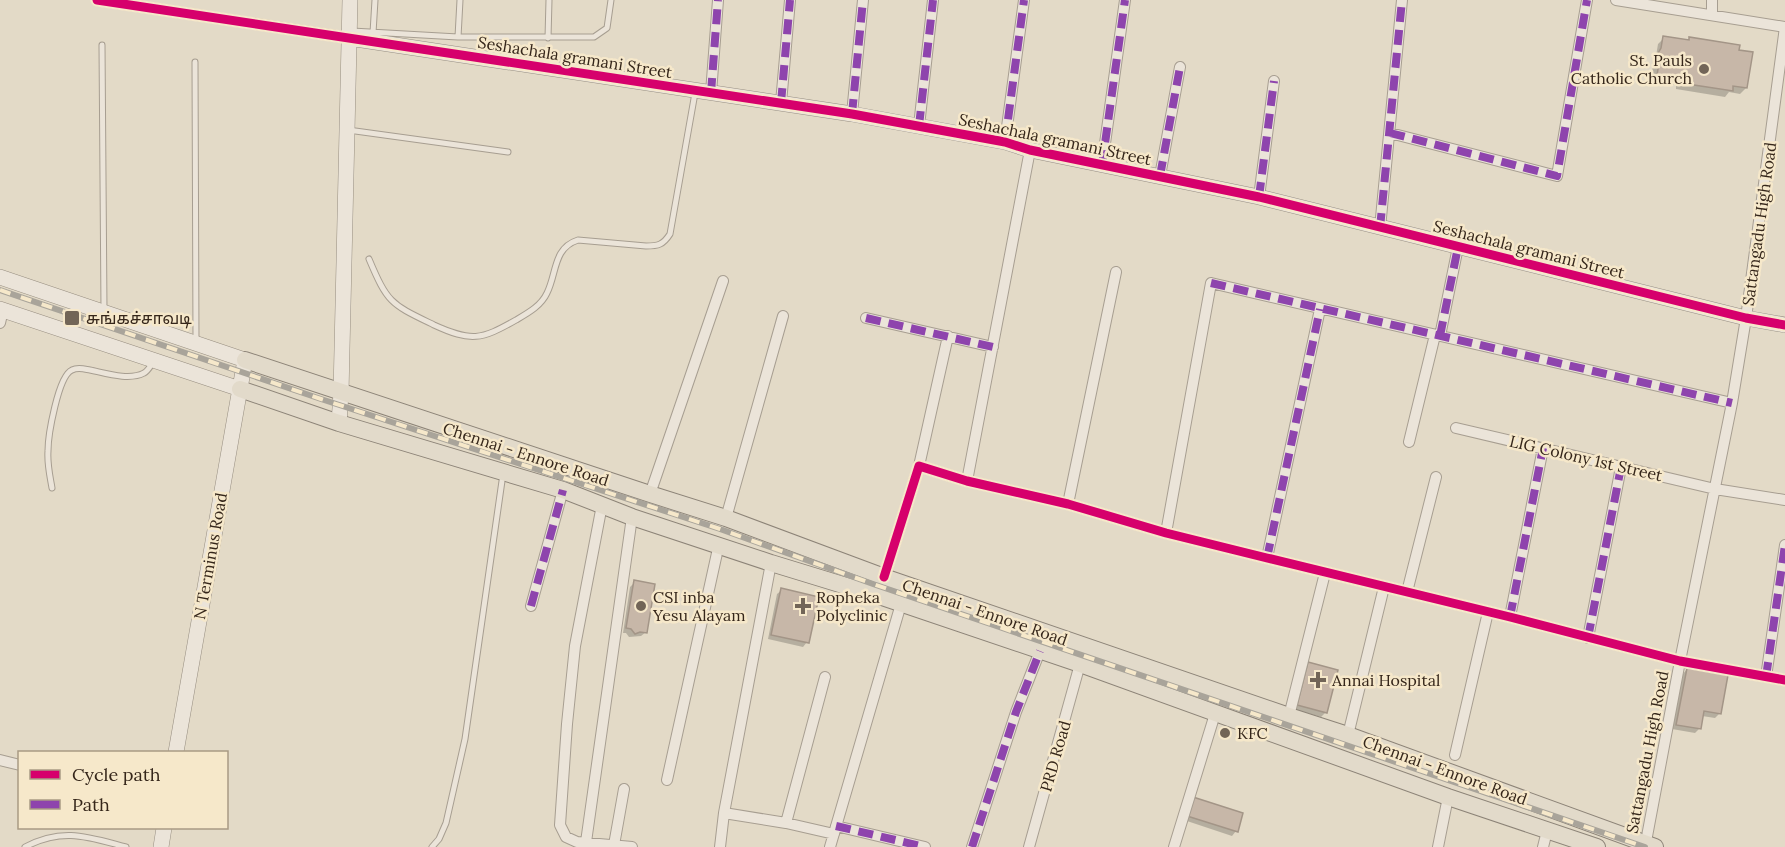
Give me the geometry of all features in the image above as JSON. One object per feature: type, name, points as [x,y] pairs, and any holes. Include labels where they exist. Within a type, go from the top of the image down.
[{"type":"main road","name":"Chennai - Ennore Road","points":[[245,360],[726,518],[884,578],[1348,735],[1648,846]]},
{"type":"main road","name":"Chennai - Ennore Road","points":[[240,389],[339,423],[563,490],[632,517],[1080,664],[1448,797],[1545,839],[1597,847]]},
{"type":"street","points":[[97,0],[349,35]]},
{"type":"street","points":[[339,423],[350,0]]},
{"type":"street","points":[[703,92],[718,0]]},
{"type":"street","points":[[781,104],[789,0]]},
{"type":"street","points":[[852,114],[863,0]]},
{"type":"street","points":[[919,126],[933,0]]},
{"type":"street","points":[[1005,142],[1024,0]]},
{"type":"street","points":[[1102,165],[1125,0]]},
{"type":"street","points":[[1380,228],[1402,0]]},
{"type":"street","points":[[1390,133],[1557,176],[1587,0]]},
{"type":"street","points":[[1616,0],[1785,27]]},
{"type":"street","points":[[1712,0],[1712,14]]},
{"type":"street","name":"Sattangadu High Road","points":[[1648,846],[1680,661],[1732,403],[1746,318],[1785,27]]},
{"type":"street","name":"Seshachala gramani Street","points":[[349,35],[852,114],[1005,142],[1030,150],[1258,197],[1746,318],[1785,325]]},
{"type":"street","points":[[1160,176],[1180,67]]},
{"type":"street","points":[[1258,197],[1274,81]]},
{"type":"street","points":[[967,481],[1030,150]]},
{"type":"street","points":[[1408,442],[1438,335],[1458,248]]},
{"type":"street","points":[[1068,504],[1116,272]]},
{"type":"street","points":[[0,277],[245,360]]},
{"type":"street","points":[[650,494],[723,281]]},
{"type":"street","points":[[1166,533],[1211,283],[1732,403]]},
{"type":"street","points":[[1267,558],[1320,309]]},
{"type":"street","points":[[1,314],[240,389]]},
{"type":"street","points":[[726,518],[783,316]]},
{"type":"street","points":[[866,318],[993,346]]},
{"type":"street","points":[[884,578],[919,466],[948,336]]},
{"type":"street","name":"N Terminus Road","points":[[176,751],[245,360]]},
{"type":"street","name":"LIG Colony 1st Street","points":[[1456,428],[1715,489],[1785,500]]},
{"type":"street","points":[[1510,617],[1543,448]]},
{"type":"street","points":[[919,466],[967,481],[1068,504],[1166,533],[1680,661],[1785,680]]},
{"type":"street","points":[[1588,638],[1621,467]]},
{"type":"street","points":[[1407,592],[1436,477]]},
{"type":"street","points":[[531,606],[563,490]]},
{"type":"street","points":[[602,505],[575,646],[560,825],[566,837],[577,842],[632,847]]},
{"type":"street","points":[[586,842],[632,517]]},
{"type":"street","points":[[667,780],[719,544]]},
{"type":"street","points":[[1766,677],[1785,544]]},
{"type":"street","points":[[720,847],[724,813],[771,563]]},
{"type":"street","points":[[1289,716],[1325,573]]},
{"type":"street","points":[[1348,735],[1384,587]]},
{"type":"street","points":[[830,847],[901,604]]},
{"type":"street","points":[[1455,755],[1488,612]]},
{"type":"street","points":[[972,847],[1016,712],[1040,651]]},
{"type":"street","name":"PRD Road","points":[[1029,847],[1080,664]]},
{"type":"street","points":[[786,823],[825,677]]},
{"type":"street","points":[[1174,847],[1215,714]]},
{"type":"street","points":[[0,760],[18,764]]},
{"type":"street","points":[[614,845],[624,789]]},
{"type":"street","points":[[1438,847],[1448,797]]},
{"type":"street","points":[[724,813],[925,847]]},
{"type":"street","points":[[161,847],[164,829]]},
{"type":"lane","points":[[373,33],[375,0]]},
{"type":"lane","points":[[458,37],[460,0]]},
{"type":"lane","points":[[548,38],[549,0]]},
{"type":"lane","points":[[349,35],[373,33],[458,37],[594,37],[607,28],[610,0]]},
{"type":"lane","points":[[102,45],[104,312]]},
{"type":"lane","points":[[195,62],[196,344]]},
{"type":"lane","points":[[369,259],[381,287],[390,300],[400,308],[453,333],[466,336],[492,334],[538,306],[547,294],[561,251],[567,244],[578,240],[646,246],[657,246],[664,243],[670,234],[703,92]]},
{"type":"lane","points":[[346,130],[508,152]]},
{"type":"lane","points":[[52,488],[48,458],[50,431],[62,382],[67,374],[78,368],[132,376],[145,373],[154,361]]},
{"type":"lane","points":[[432,847],[439,839],[446,824],[465,739],[503,472]]},
{"type":"lane","points":[[25,847],[58,835],[76,835],[126,847]]},
{"type":"building","name":"St. Pauls Catholic Church","points":[[1663,36],[1689,40],[1689,37],[1740,45],[1739,50],[1753,52],[1747,88],[1733,86],[1733,91],[1681,83],[1681,79],[1657,75],[1659,63],[1657,55]]},
{"type":"building","name":"CSI inba Yesu Alayam","points":[[634,580],[655,584],[647,633],[635,634],[631,629],[626,628]]},
{"type":"building","points":[[781,588],[819,597],[809,643],[771,635]]},
{"type":"building","points":[[1308,662],[1338,670],[1327,713],[1297,705]]},
{"type":"building","points":[[1687,668],[1728,675],[1721,714],[1704,711],[1701,729],[1676,725]]},
{"type":"building","points":[[1193,797],[1243,813],[1238,832],[1187,816]]},
{"type":"railway","points":[[0,290],[321,399],[720,529],[873,584],[1645,847]]},
{"type":"marked path","points":[[711,93],[718,0]]},
{"type":"marked path","points":[[781,103],[790,0]]},
{"type":"marked path","points":[[852,114],[863,0]]},
{"type":"marked path","points":[[919,126],[933,0]]},
{"type":"marked path","points":[[1005,142],[1024,0]]},
{"type":"marked path","points":[[1102,165],[1125,0]]},
{"type":"marked path","points":[[1380,228],[1402,0]]},
{"type":"marked path","points":[[1390,133],[1557,176],[1587,0]]},
{"type":"marked path","points":[[1160,176],[1180,67]]},
{"type":"marked path","points":[[1259,197],[1274,81]]},
{"type":"marked path","points":[[1440,336],[1458,247]]},
{"type":"marked path","points":[[1211,283],[1732,403]]},
{"type":"marked path","points":[[1267,558],[1320,309]]},
{"type":"marked path","points":[[866,318],[993,347]]},
{"type":"marked path","points":[[1510,617],[1543,448]]},
{"type":"marked path","points":[[1588,638],[1621,467]]},
{"type":"marked path","points":[[531,606],[563,490]]},
{"type":"marked path","points":[[1766,677],[1785,545]]},
{"type":"marked path","points":[[972,847],[1016,712],[1040,651]]},
{"type":"marked path","points":[[836,826],[925,847]]},
{"type":"cycle path","points":[[97,0],[852,114],[1005,142],[1030,150],[1259,197],[1746,318],[1785,325]]},
{"type":"cycle path","points":[[884,577],[919,466],[967,481],[1068,504],[1166,533],[1680,661],[1785,680]]},
{"type":"place","name":"St. Pauls Catholic Church","points":[[1704,69]]},
{"type":"place","name":"சுங்கச்சாவடி","points":[[72,318]]},
{"type":"place","name":"CSI inba Yesu Alayam","points":[[641,606]]},
{"type":"place","name":"Ropheka Polyclinic","points":[[803,606]]},
{"type":"place","name":"Annai Hospital","points":[[1318,680]]},
{"type":"place","name":"KFC","points":[[1225,733]]}]
